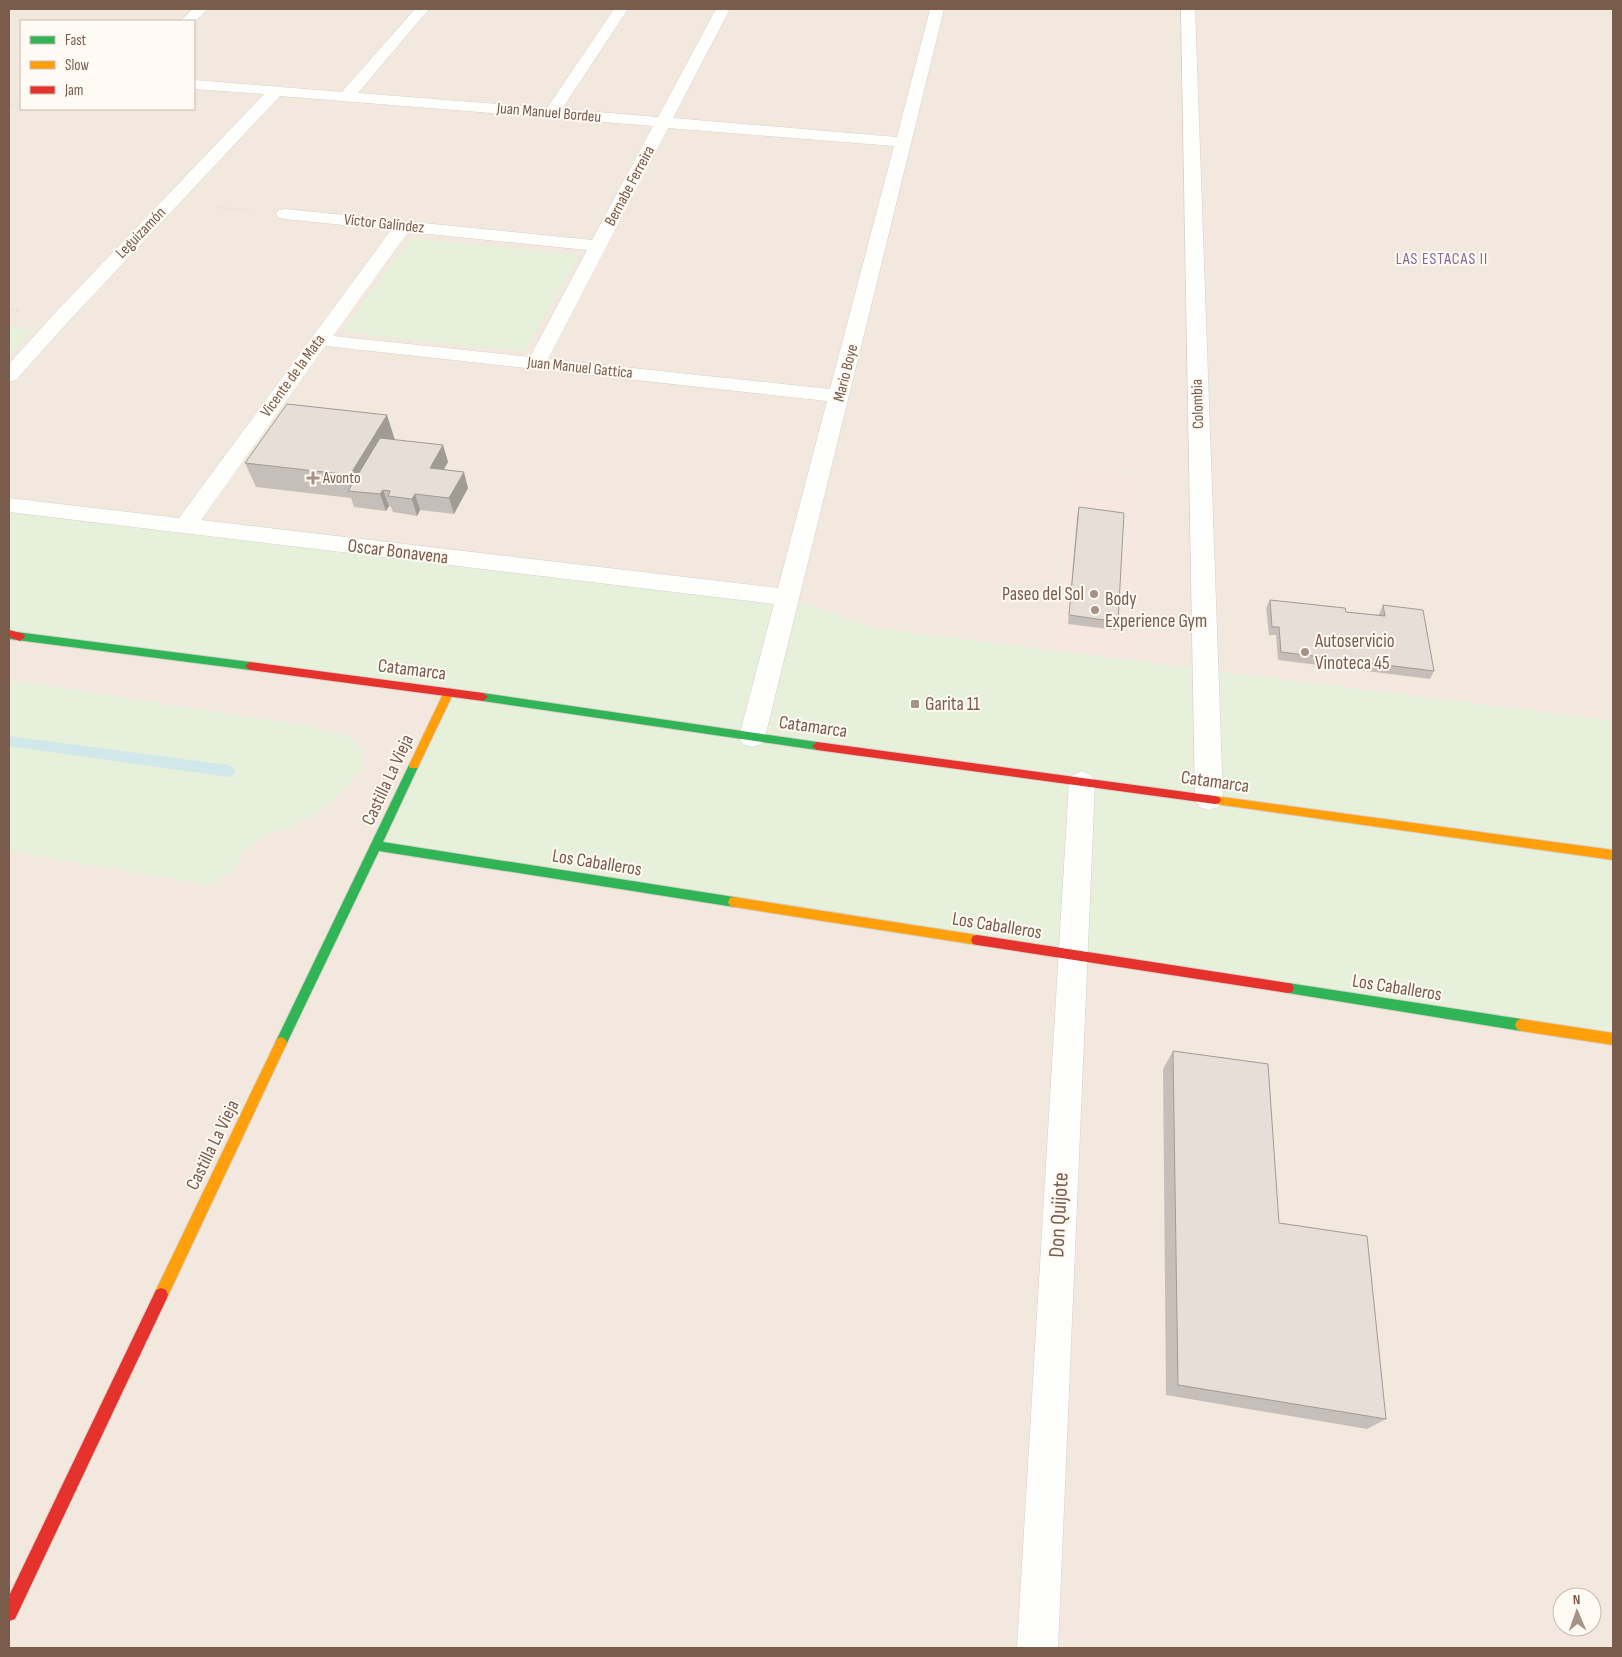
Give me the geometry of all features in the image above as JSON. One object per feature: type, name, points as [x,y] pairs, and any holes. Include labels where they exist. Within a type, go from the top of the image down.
[{"type":"street","points":[[188,20],[201,9]]},
{"type":"street","points":[[346,97],[422,9]]},
{"type":"street","points":[[552,113],[621,9]]},
{"type":"street","name":"Bernabe Ferreira","points":[[536,363],[723,9]]},
{"type":"street","name":"Mario Boye","points":[[752,737],[938,9]]},
{"type":"street","name":"Colombia","points":[[1188,9],[1209,799]]},
{"type":"street","name":"Juan Manuel Bordeu","points":[[195,84],[904,142]]},
{"type":"street","name":"Leguizamón","points":[[9,376],[61,318],[276,91]]},
{"type":"street","name":"Víctor Galíndez","points":[[285,214],[598,246]]},
{"type":"street","name":"Vicente de la Mata","points":[[184,527],[403,226]]},
{"type":"street","name":"Juan Manuel Gattica","points":[[320,340],[840,396]]},
{"type":"street","name":"Oscar Bonavena","points":[[9,505],[788,597]]},
{"type":"street","name":"Catamarca","points":[[12,636],[449,692],[752,737],[1613,855]]},
{"type":"street","name":"Castilla La Vieja","points":[[9,1613],[449,692]]},
{"type":"street","name":"Don Quijote","points":[[1037,1648],[1082,782]]},
{"type":"street","name":"Los Caballeros","points":[[376,846],[1613,1039]]},
{"type":"path","points":[[170,202],[285,214]]},
{"type":"shaded area","points":[[9,9],[1613,9],[1613,1648],[9,1648]]},
{"type":"shaded area","points":[[1073,470],[1139,478],[1132,658],[1058,649]]},
{"type":"green space","points":[[411,238],[579,255],[524,352],[341,332]]},
{"type":"green space","points":[[9,326],[33,329],[9,356]]},
{"type":"green space","points":[[9,505],[788,597],[872,628],[1613,721],[1613,1039],[376,846],[448,693],[9,634]]},
{"type":"green space","points":[[9,680],[307,726],[349,737],[363,750],[360,771],[329,805],[289,829],[267,834],[245,850],[232,871],[209,885],[9,851]]},
{"type":"building","points":[[287,404],[387,415],[350,475],[245,463]]},
{"type":"building","points":[[380,438],[443,445],[430,468],[464,472],[449,498],[415,494],[412,499],[388,496],[390,491],[383,490],[380,494],[348,491]]},
{"type":"building","name":"Paseo del Sol","points":[[1079,507],[1124,513],[1118,622],[1069,615]]},
{"type":"building","points":[[1270,600],[1345,608],[1346,612],[1385,616],[1383,605],[1423,610],[1434,671],[1281,652],[1279,627],[1272,627]]},
{"type":"building","points":[[1173,1051],[1268,1064],[1279,1223],[1367,1236],[1386,1419],[1178,1385]]},
{"type":"waterway","points":[[9,741],[228,771]]},
{"type":"traffic: fast","points":[[9,635],[250,666]]},
{"type":"traffic: fast","points":[[483,697],[817,746]]},
{"type":"traffic: fast","points":[[281,1043],[414,765]]},
{"type":"traffic: fast","points":[[376,846],[734,902]]},
{"type":"traffic: fast","points":[[1288,988],[1521,1025]]},
{"type":"traffic: slow","points":[[414,765],[449,692]]},
{"type":"traffic: slow","points":[[1215,800],[1613,855]]},
{"type":"traffic: slow","points":[[734,902],[977,940]]},
{"type":"traffic: slow","points":[[1521,1025],[1613,1039]]},
{"type":"traffic: slow","points":[[161,1295],[281,1043]]},
{"type":"traffic: jam","points":[[9,634],[20,637]]},
{"type":"traffic: jam","points":[[250,666],[483,697]]},
{"type":"traffic: jam","points":[[817,746],[1215,800]]},
{"type":"traffic: jam","points":[[977,940],[1288,988]]},
{"type":"traffic: jam","points":[[9,1613],[161,1295]]},
{"type":"place","name":"Avonto","points":[[313,478]]},
{"type":"place","name":"Paseo del Sol","points":[[1094,594]]},
{"type":"place","name":"Body Experience Gym","points":[[1095,610]]},
{"type":"place","name":"Autoservicio Vinoteca 45","points":[[1305,652]]},
{"type":"place","name":"Garita 11","points":[[915,704]]},
{"type":"district","name":"LAS ESTACAS II","points":[[1442,259]]}]
